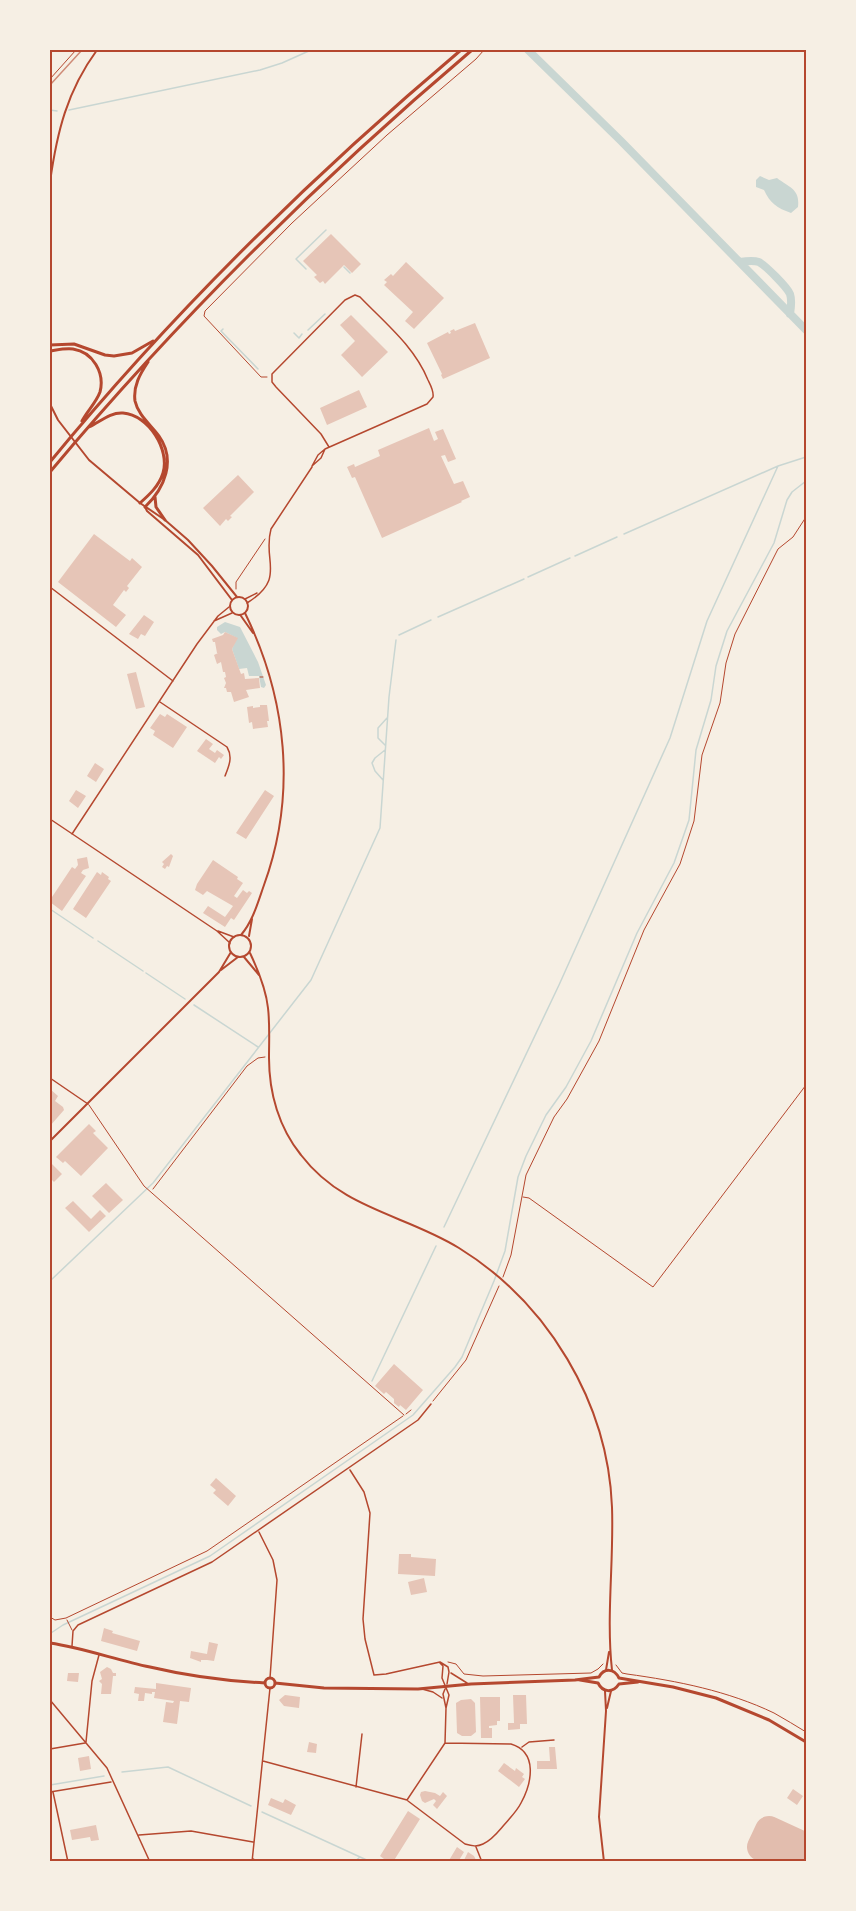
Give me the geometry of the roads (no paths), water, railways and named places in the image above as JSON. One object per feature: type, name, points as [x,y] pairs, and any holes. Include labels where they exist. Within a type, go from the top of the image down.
[{"type":"main road","points":[[50,462],[155,340],[240,251],[371,127],[461,50]]},
{"type":"main road","points":[[50,472],[154,352],[251,251],[402,109],[472,50]]},
{"type":"main road","points":[[50,345],[74,344],[114,356],[132,353],[155,340]]},
{"type":"main road","points":[[50,352],[68,348],[81,351],[94,361],[101,375],[98,397],[85,414],[81,425]]},
{"type":"main road","points":[[145,507],[155,496],[165,477],[168,456],[159,436],[139,411],[135,401],[137,381],[154,352]]},
{"type":"main road","points":[[87,428],[110,415],[122,412],[140,419],[156,437],[161,447],[165,466],[158,484],[140,503]]},
{"type":"main road","points":[[155,496],[156,507],[165,520]]},
{"type":"main road","points":[[50,1643],[182,1674],[265,1683],[270,1688],[275,1683]]},
{"type":"main road","points":[[598,1683],[599,1677],[606,1670],[612,1670],[619,1678],[673,1687],[716,1698],[769,1720],[807,1742]]},
{"type":"main road","points":[[265,1683],[270,1678],[275,1683],[324,1688],[418,1689],[599,1677]]},
{"type":"main road","points":[[619,1678],[619,1684]]},
{"type":"main road","points":[[575,1680],[598,1683],[605,1690],[611,1691],[619,1684],[639,1682]]},
{"type":"street","points":[[50,182],[60,123],[77,82],[97,50]]},
{"type":"street","points":[[246,601],[266,585],[271,574],[270,532],[318,455],[328,447],[427,404],[434,398],[423,368],[413,351],[360,297],[355,295],[345,300],[274,371],[272,377],[276,387],[321,434],[328,447]]},
{"type":"street","points":[[50,404],[64,429],[89,460],[145,507],[165,520],[202,554],[237,597],[246,601]]},
{"type":"street","points":[[145,507],[198,555],[232,600]]},
{"type":"street","points":[[50,587],[173,681]]},
{"type":"street","points":[[72,834],[214,621],[237,597]]},
{"type":"street","points":[[214,621],[232,613],[240,615],[245,613],[248,608],[246,601]]},
{"type":"street","points":[[229,607],[232,613]]},
{"type":"street","points":[[231,952],[238,957],[244,957],[252,947],[249,939],[253,916],[273,863],[277,844],[285,766],[277,701],[268,670],[245,613]]},
{"type":"street","points":[[240,615],[254,636]]},
{"type":"street","points":[[160,701],[227,747],[230,752],[230,763],[225,776]]},
{"type":"street","points":[[50,819],[217,931],[230,943]]},
{"type":"street","points":[[217,931],[234,937],[241,935],[253,916]]},
{"type":"street","points":[[241,935],[249,939]]},
{"type":"street","points":[[219,972],[231,952],[230,943],[234,937]]},
{"type":"street","points":[[249,953],[267,999],[270,1077],[276,1108],[290,1139],[313,1169],[363,1206],[438,1237],[488,1268],[530,1308],[561,1348],[582,1386],[608,1467],[612,1505],[609,1649],[606,1670]]},
{"type":"street","points":[[50,1142],[219,972],[238,957]]},
{"type":"street","points":[[244,957],[260,978]]},
{"type":"street","points":[[50,1078],[88,1104]]},
{"type":"street","points":[[72,1647],[73,1631],[78,1625],[212,1562],[418,1420],[431,1404]]},
{"type":"street","points":[[349,1469],[364,1492],[370,1513],[363,1619],[365,1639],[374,1675],[440,1662],[447,1665],[450,1672],[459,1679],[471,1684]]},
{"type":"street","points":[[258,1531],[273,1560],[277,1580],[270,1678]]},
{"type":"street","points":[[609,1649],[612,1670]]},
{"type":"street","points":[[86,1743],[92,1681],[99,1654]]},
{"type":"street","points":[[408,1800],[445,1743],[448,1695],[442,1678],[443,1666],[440,1662]]},
{"type":"street","points":[[443,1700],[450,1672]]},
{"type":"street","points":[[259,1862],[252,1860],[270,1688]]},
{"type":"street","points":[[418,1689],[433,1692],[443,1700],[446,1708]]},
{"type":"street","points":[[604,1862],[598,1817],[606,1711],[605,1690]]},
{"type":"street","points":[[606,1711],[611,1691]]},
{"type":"street","points":[[50,1700],[107,1768],[150,1862]]},
{"type":"street","points":[[356,1788],[362,1734]]},
{"type":"street","points":[[521,1747],[529,1742],[554,1740]]},
{"type":"street","points":[[50,1749],[86,1743]]},
{"type":"street","points":[[263,1761],[356,1788],[408,1800],[465,1844],[476,1846],[490,1840],[521,1803],[529,1780],[527,1755],[521,1747],[511,1744],[445,1743]]},
{"type":"street","points":[[50,1792],[112,1782]]},
{"type":"street","points":[[53,1792],[68,1862]]},
{"type":"street","points":[[137,1836],[191,1831],[254,1843]]},
{"type":"street","points":[[476,1846],[482,1862]]},
{"type":"lane","points":[[88,1104],[150,1192],[404,1415]]},
{"type":"lane","points":[[50,1617],[55,1620],[66,1619],[207,1551],[411,1410]]},
{"type":"lane","points":[[66,1619],[73,1631]]},
{"type":"waterway","points":[[69,110],[260,70],[311,50]]},
{"type":"waterway","points":[[528,50],[621,141],[806,330]]},
{"type":"waterway","points":[[50,110],[57,111]]},
{"type":"waterway","points":[[306,269],[296,259],[326,230]]},
{"type":"waterway","points":[[740,262],[759,262],[776,277],[790,294],[790,314]]},
{"type":"waterway","points":[[344,267],[350,273]]},
{"type":"waterway","points":[[308,330],[325,314]]},
{"type":"waterway","points":[[223,329],[221,331],[258,369]]},
{"type":"waterway","points":[[294,333],[299,338],[302,334]]},
{"type":"waterway","points":[[624,534],[778,466],[806,457]]},
{"type":"waterway","points":[[444,1227],[559,985],[670,738],[707,621],[778,466]]},
{"type":"waterway","points":[[51,1633],[63,1625],[210,1556],[413,1415],[462,1357],[505,1251],[518,1177],[526,1156],[546,1115],[566,1087],[591,1041],[637,933],[674,863],[689,820],[696,750],[711,700],[716,666],[727,631],[774,543],[787,500],[792,492],[806,481]]},
{"type":"waterway","points":[[575,556],[617,537]]},
{"type":"waterway","points":[[528,577],[570,558]]},
{"type":"waterway","points":[[438,617],[524,579]]},
{"type":"waterway","points":[[399,635],[431,620]]},
{"type":"waterway","points":[[50,1281],[153,1183],[311,980],[380,828],[389,697],[396,640]]},
{"type":"waterway","points":[[385,745],[378,738],[378,728],[387,718]]},
{"type":"waterway","points":[[383,780],[375,771],[372,763],[385,750]]},
{"type":"waterway","points":[[50,909],[93,938]]},
{"type":"waterway","points":[[98,941],[143,971]]},
{"type":"waterway","points":[[146,973],[185,999]]},
{"type":"waterway","points":[[194,1005],[258,1047]]},
{"type":"waterway","points":[[372,1381],[436,1246]]},
{"type":"waterway","points":[[122,1772],[168,1767],[251,1806]]},
{"type":"waterway","points":[[50,1785],[104,1776]]},
{"type":"waterway","points":[[262,1812],[371,1862]]},
{"type":"waterway","points":[[354,1862],[360,1857]]},
{"type":"railway","points":[[50,85],[82,50]]}]
